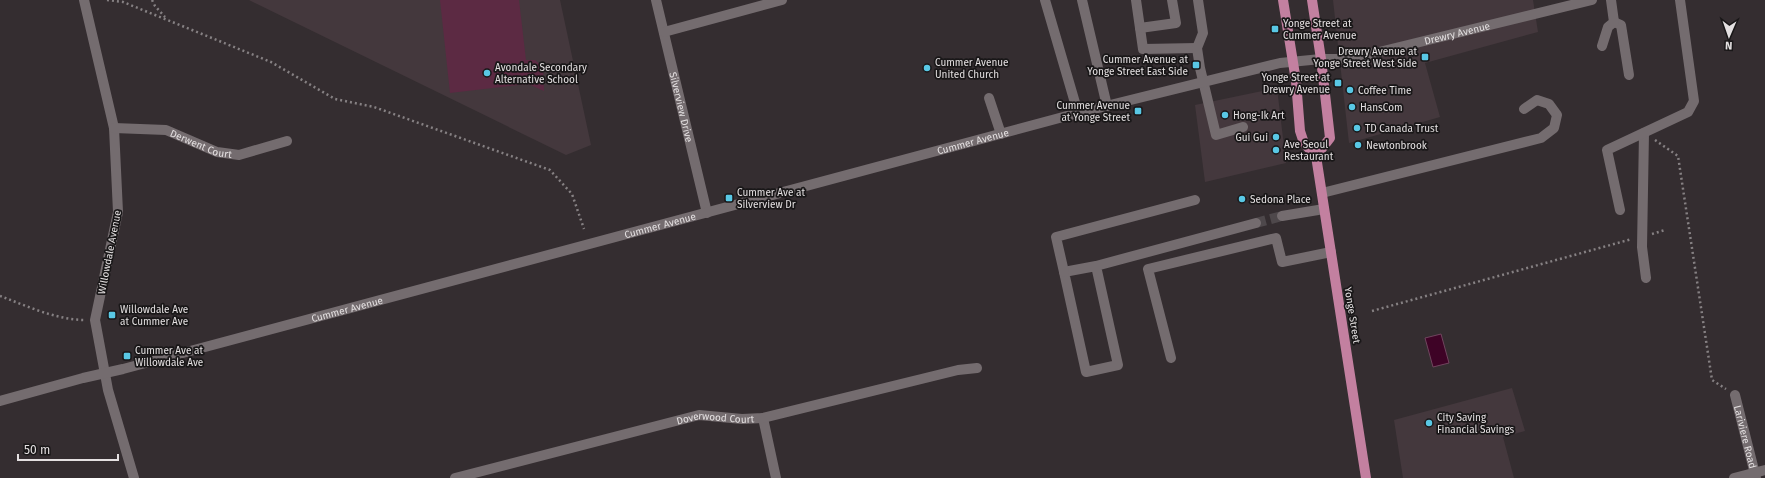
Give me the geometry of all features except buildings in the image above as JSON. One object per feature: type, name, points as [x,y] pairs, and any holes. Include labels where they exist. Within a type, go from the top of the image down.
[{"type":"main road","points":[[1283,0],[1296,81],[1300,130],[1304,143],[1316,156],[1330,138],[1321,59],[1312,0]]},
{"type":"main road","name":"Yonge Street","points":[[1316,156],[1366,478]]},
{"type":"street","name":"Willowdale Avenue","points":[[84,0],[114,128],[118,212],[95,320],[104,373],[134,478]]},
{"type":"street","name":"Silverview Drive","points":[[656,0],[707,213]]},
{"type":"street","points":[[664,32],[782,0]]},
{"type":"street","points":[[1045,0],[1078,113]]},
{"type":"street","points":[[1082,0],[1107,106]]},
{"type":"street","points":[[1136,0],[1143,49],[1198,48]]},
{"type":"street","points":[[1140,28],[1176,23],[1172,0]]},
{"type":"street","points":[[1198,0],[1203,34],[1198,48],[1203,82],[1216,135],[1243,127]]},
{"type":"street","name":"Drewry Avenue","points":[[1321,59],[1337,59],[1375,53],[1592,0]]},
{"type":"street","points":[[1611,0],[1614,22]]},
{"type":"street","points":[[1620,210],[1607,150],[1688,112],[1694,101],[1680,0]]},
{"type":"street","points":[[1602,46],[1608,26],[1614,22]]},
{"type":"street","points":[[1614,22],[1621,25],[1630,75]]},
{"type":"street","name":"Cummer Avenue","points":[[0,401],[104,373],[123,370],[594,242],[1078,113],[1280,63],[1321,59]]},
{"type":"street","points":[[988,98],[1001,134]]},
{"type":"street","points":[[1322,193],[1541,138],[1554,128],[1557,115],[1549,104],[1537,100],[1524,109]]},
{"type":"street","name":"Derwent Court","points":[[114,128],[166,130],[216,152],[239,155],[287,141]]},
{"type":"street","points":[[1644,133],[1642,247],[1646,278]]},
{"type":"street","points":[[1096,266],[1118,365],[1086,372],[1056,237],[1195,200]]},
{"type":"street","points":[[1282,216],[1324,209]]},
{"type":"street","points":[[1064,272],[1096,266],[1256,223]]},
{"type":"street","points":[[1171,358],[1148,270],[1276,238],[1282,262],[1331,252]]},
{"type":"street","name":"Doverwood Court","points":[[455,478],[699,415],[742,419],[763,418],[958,370],[977,368]]},
{"type":"street","name":"Lariviere Road","points":[[1735,394],[1759,473]]},
{"type":"street","points":[[763,418],[776,478]]},
{"type":"street","points":[[1734,478],[1759,473]]},
{"type":"path","points":[[107,0],[123,2],[271,62],[335,99],[374,107],[550,170],[572,194],[584,229]]},
{"type":"path","points":[[152,0],[165,18]]},
{"type":"path","points":[[1644,133],[1678,156],[1712,380],[1735,394]]},
{"type":"path","points":[[1372,311],[1628,240]]},
{"type":"path","points":[[0,296],[50,314],[76,320],[95,320]]},
{"type":"shaded area","name":"Avondale Secondary Alternative School","points":[[249,0],[560,0],[591,145],[566,155]]},
{"type":"shaded area","points":[[440,0],[519,0],[526,60],[535,60],[543,67],[544,91],[528,84],[450,93]]},
{"type":"shaded area","points":[[1333,0],[1533,0],[1538,32],[1425,63],[1440,117],[1349,143]]},
{"type":"shaded area","points":[[1277,88],[1286,163],[1205,182],[1195,105]]},
{"type":"shaded area","points":[[1441,334],[1449,363],[1433,367],[1425,338]]},
{"type":"shaded area","points":[[1512,388],[1525,431],[1503,437],[1514,478],[1403,478],[1394,420]]},
{"type":"tunnel","points":[[1256,223],[1282,216]]},
{"type":"place","name":"Yonge Street at Cummer Avenue","points":[[1275,29]]},
{"type":"place","name":"Drewry Avenue at Yonge Street West Side","points":[[1425,57]]},
{"type":"place","name":"Cummer Avenue at Yonge Street East Side","points":[[1196,65]]},
{"type":"place","name":"Cummer Avenue United Church","points":[[927,68]]},
{"type":"place","name":"Avondale Secondary Alternative School","points":[[487,73]]},
{"type":"place","name":"Yonge Street at Drewry Avenue","points":[[1338,83]]},
{"type":"place","name":"Coffee Time","points":[[1350,90]]},
{"type":"place","name":"HansCom","points":[[1352,107]]},
{"type":"place","name":"Cummer Avenue at Yonge Street","points":[[1138,111]]},
{"type":"place","name":"Hong-Ik Art","points":[[1225,115]]},
{"type":"place","name":"TD Canada Trust","points":[[1357,128]]},
{"type":"place","name":"Gui Gui","points":[[1276,137]]},
{"type":"place","name":"Newtonbrook","points":[[1358,145]]},
{"type":"place","name":"Ave Seoul Restaurant","points":[[1276,150]]},
{"type":"place","name":"Cummer Ave at Silverview Dr","points":[[729,198]]},
{"type":"place","name":"Sedona Place","points":[[1242,199]]},
{"type":"place","name":"Willowdale Ave at Cummer Ave","points":[[112,315]]},
{"type":"place","name":"Cummer Ave at Willowdale Ave","points":[[127,356]]},
{"type":"place","name":"City Saving Financial Savings","points":[[1429,423]]}]
